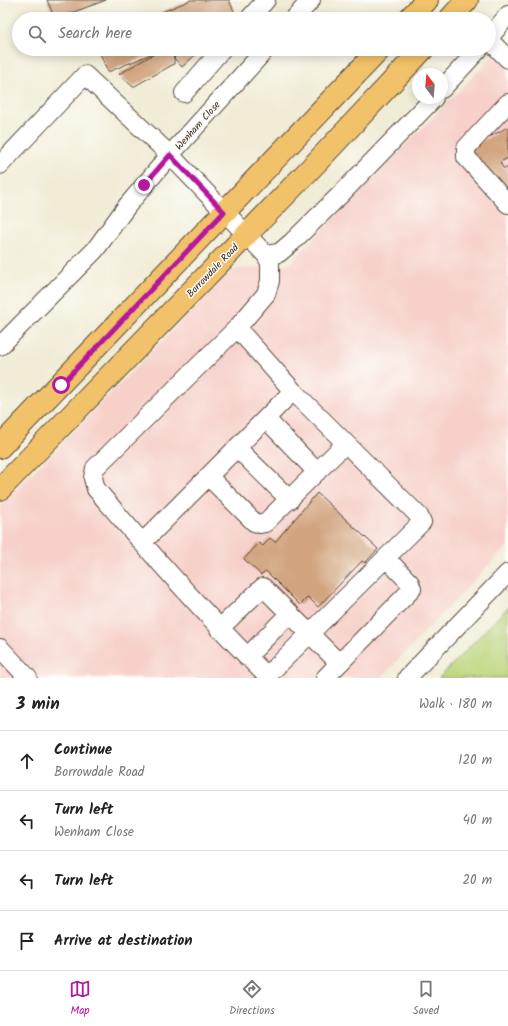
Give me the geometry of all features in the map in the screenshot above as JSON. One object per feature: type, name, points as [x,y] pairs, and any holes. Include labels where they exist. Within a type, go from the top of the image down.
[{"type":"main road","points":[[416,12],[427,0]]},
{"type":"main road","points":[[456,12],[467,0]]},
{"type":"main road","points":[[0,447],[373,56]]},
{"type":"main road","name":"Borrowdale Road","points":[[0,489],[378,98],[417,56]]},
{"type":"street","points":[[255,12],[266,0]]},
{"type":"street","points":[[300,12],[311,0]]},
{"type":"street","points":[[496,30],[508,15]]},
{"type":"street","points":[[496,46],[508,59]]},
{"type":"street","points":[[184,93],[216,56]]},
{"type":"street","name":"Wenham Close","points":[[260,56],[170,155],[245,235],[266,255]]},
{"type":"street","points":[[448,83],[473,56]]},
{"type":"street","points":[[0,165],[84,75],[170,155],[127,206],[95,250],[0,346]]},
{"type":"street","points":[[508,103],[466,148],[466,156],[508,204]]},
{"type":"street","points":[[237,328],[293,391],[419,516],[422,522],[309,633],[268,677],[219,629],[96,489],[93,478],[95,468],[237,328],[266,294],[270,281],[270,262],[266,255],[279,253],[292,242],[348,187],[428,104]]},
{"type":"street","points":[[142,543],[293,391]]},
{"type":"street","points":[[266,419],[318,472]]},
{"type":"street","points":[[209,477],[254,522],[260,524],[266,523],[345,444]]},
{"type":"street","points":[[237,448],[290,500]]},
{"type":"street","points":[[325,678],[412,589],[410,584],[386,558]]},
{"type":"street","points":[[407,678],[508,573]]},
{"type":"street","points":[[219,629],[262,587],[339,663]]},
{"type":"street","points":[[247,657],[290,613]]},
{"type":"street","points":[[0,648],[28,678]]},
{"type":"shaded area","points":[[508,41],[508,545],[381,678],[0,678],[0,506],[232,270],[289,264],[446,104],[448,104],[448,102],[493,56],[496,56],[496,53]]},
{"type":"green space","points":[[508,607],[508,678],[439,678]]},
{"type":"building","points":[[47,0],[106,0],[74,12],[52,12]]},
{"type":"building","points":[[191,0],[229,0],[234,12],[162,12]]},
{"type":"building","points":[[101,56],[147,56],[108,72]]},
{"type":"building","points":[[150,56],[172,56],[174,58],[174,64],[133,87],[119,74]]},
{"type":"building","points":[[176,56],[194,56],[182,67],[174,58]]},
{"type":"building","points":[[508,127],[508,158],[500,162],[503,168],[507,168],[508,171],[508,191],[467,149]]},
{"type":"building","points":[[317,493],[378,549],[365,563],[362,561],[318,607],[308,597],[300,605],[266,571],[261,575],[244,559],[259,543],[263,546],[270,538],[275,542]]},
{"type":"route","points":[[61,385],[224,212],[170,155],[144,185]]}]
